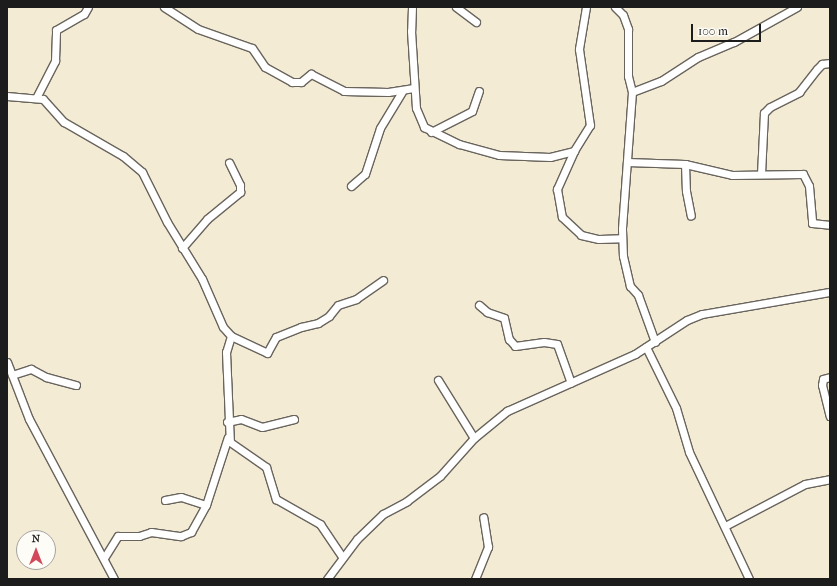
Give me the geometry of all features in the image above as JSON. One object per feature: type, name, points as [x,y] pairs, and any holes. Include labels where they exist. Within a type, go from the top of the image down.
[{"type":"street","points":[[36,98],[55,61],[56,30],[84,14],[88,7]]},
{"type":"street","points":[[164,7],[198,29],[252,48],[265,67],[292,82],[301,82],[311,74],[344,91],[403,90],[414,88]]},
{"type":"street","points":[[412,7],[414,88],[419,117],[424,127],[431,132],[459,144],[499,155],[550,157],[574,151]]},
{"type":"street","points":[[456,7],[476,22]]},
{"type":"street","points":[[586,7],[579,49],[590,125],[574,151],[558,184],[562,217],[581,235],[599,239],[622,238]]},
{"type":"street","points":[[614,7],[623,14],[628,28],[628,76],[632,92],[622,238],[623,256],[630,286],[638,295],[655,342]]},
{"type":"street","points":[[632,92],[661,81],[698,57],[740,38],[797,7]]},
{"type":"street","points":[[761,174],[764,113],[770,107],[798,92],[822,64],[830,63]]},
{"type":"street","points":[[352,186],[366,174],[377,136],[403,90]]},
{"type":"street","points":[[431,132],[472,111],[479,91]]},
{"type":"street","points":[[7,96],[24,100],[36,98],[47,102],[68,124],[133,163],[148,182],[182,248],[202,279],[223,327],[231,336],[267,353],[276,337],[281,334],[318,323],[329,316],[338,306],[356,299],[383,280]]},
{"type":"street","points":[[182,248],[207,219],[240,192],[240,185],[229,162]]},
{"type":"street","points":[[627,162],[685,164],[708,168],[722,174],[803,174],[809,186],[812,223],[830,225]]},
{"type":"street","points":[[685,164],[686,191],[691,216]]},
{"type":"street","points":[[327,579],[342,557],[383,514],[407,501],[440,476],[474,438],[507,411],[571,383],[646,347],[687,320],[702,314],[830,292]]},
{"type":"street","points":[[479,305],[487,312],[504,318],[509,339],[515,346],[544,342],[557,344],[571,383]]},
{"type":"street","points":[[231,336],[226,352],[227,422],[228,437],[230,442],[240,451],[266,467],[276,499],[320,524],[342,557]]},
{"type":"street","points":[[646,347],[669,391],[689,452],[725,526],[748,579]]},
{"type":"street","points":[[7,362],[37,435],[114,579]]},
{"type":"street","points":[[12,375],[31,370],[46,377],[76,385]]},
{"type":"street","points":[[830,377],[823,379],[822,385],[830,416]]},
{"type":"street","points":[[438,380],[474,438]]},
{"type":"street","points":[[227,422],[241,420],[262,427],[294,419]]},
{"type":"street","points":[[104,558],[118,536],[139,536],[151,532],[185,536],[198,523],[206,505],[228,437]]},
{"type":"street","points":[[725,526],[805,484],[830,479]]},
{"type":"street","points":[[165,500],[181,497],[206,505]]},
{"type":"street","points":[[475,579],[488,547],[483,517]]}]
